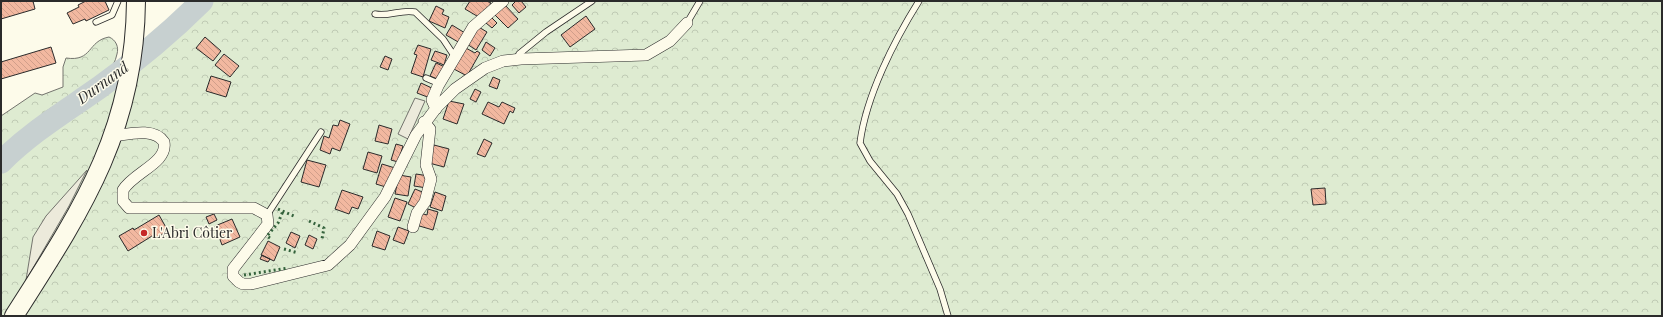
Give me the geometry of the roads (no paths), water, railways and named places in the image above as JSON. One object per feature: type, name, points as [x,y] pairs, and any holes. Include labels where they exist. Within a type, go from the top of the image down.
[{"type":"main road","points":[[14,316],[98,176],[114,136],[133,63],[136,31],[136,1]]},
{"type":"street","points":[[436,109],[432,100],[473,27],[503,1]]},
{"type":"street","points":[[114,136],[150,133],[158,136],[164,142],[165,149],[159,159],[135,176],[123,190],[123,201],[129,208],[254,208],[268,215],[268,224],[233,269],[233,276],[236,279],[243,284],[251,284],[328,265],[350,245],[385,197],[424,122],[455,89],[485,68],[503,61],[517,59],[571,56],[646,55],[670,41],[687,23]]},
{"type":"street","points":[[413,227],[417,213],[425,202],[431,179],[426,165],[430,129],[424,122]]},
{"type":"lane","points":[[96,22],[112,15],[118,1]]},
{"type":"lane","points":[[517,59],[519,54],[546,32],[592,1]]},
{"type":"lane","points":[[687,23],[700,1]]},
{"type":"lane","points":[[920,1],[889,53],[867,111],[860,143],[870,160],[897,194],[908,214],[940,289],[948,316]]},
{"type":"lane","points":[[375,14],[385,15],[405,11],[415,12],[444,39],[455,58]]},
{"type":"lane","points":[[426,78],[440,84]]},
{"type":"lane","points":[[268,215],[321,132]]},
{"type":"waterway","name":"Durnand","points":[[1,162],[37,131],[140,57],[202,1]]},
{"type":"place","name":"L'Abri Côtier","points":[[144,233]]}]
